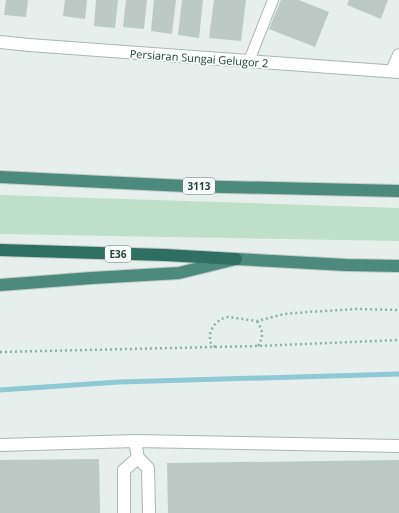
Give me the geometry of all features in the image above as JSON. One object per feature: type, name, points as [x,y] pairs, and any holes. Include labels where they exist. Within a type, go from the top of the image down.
[{"type":"highway","name":"3113","points":[[0,177],[186,186],[399,191]]},
{"type":"highway","name":"E36","points":[[0,250],[165,255],[236,260]]},
{"type":"highway","points":[[0,285],[179,273],[236,260],[399,266]]},
{"type":"street","name":"Persiaran Sungai Gelugor 2","points":[[0,42],[396,72]]},
{"type":"street","points":[[396,72],[399,55]]},
{"type":"street","points":[[135,441],[138,458],[148,468],[149,513]]},
{"type":"street","points":[[0,445],[135,441],[399,446]]},
{"type":"street","points":[[124,513],[124,470],[138,458]]},
{"type":"lane","points":[[249,61],[273,0]]},
{"type":"path","points":[[215,348],[210,342],[210,334],[213,326],[221,319],[228,317],[257,321],[284,314],[308,312],[357,309],[399,310]]},
{"type":"path","points":[[257,321],[262,329],[262,338],[258,346]]},
{"type":"path","points":[[0,352],[215,348],[399,340]]},
{"type":"green space","points":[[0,195],[399,208],[399,241],[0,234]]},
{"type":"building","points":[[6,0],[28,0],[26,17],[4,15]]},
{"type":"building","points":[[65,0],[87,0],[85,19],[63,16]]},
{"type":"building","points":[[96,0],[118,0],[115,28],[94,26]]},
{"type":"building","points":[[126,0],[147,0],[144,29],[123,27]]},
{"type":"building","points":[[154,0],[176,0],[172,34],[151,31]]},
{"type":"building","points":[[182,0],[203,0],[199,38],[178,35]]},
{"type":"building","points":[[214,0],[246,0],[241,41],[209,38]]},
{"type":"building","points":[[281,0],[299,0],[329,12],[315,47],[269,29]]},
{"type":"building","points":[[349,0],[388,0],[381,19],[347,5]]},
{"type":"building","points":[[99,459],[100,513],[0,513],[0,460]]},
{"type":"building","points":[[399,460],[399,513],[168,513],[167,463]]},
{"type":"waterway","points":[[0,390],[119,382],[399,374]]}]
